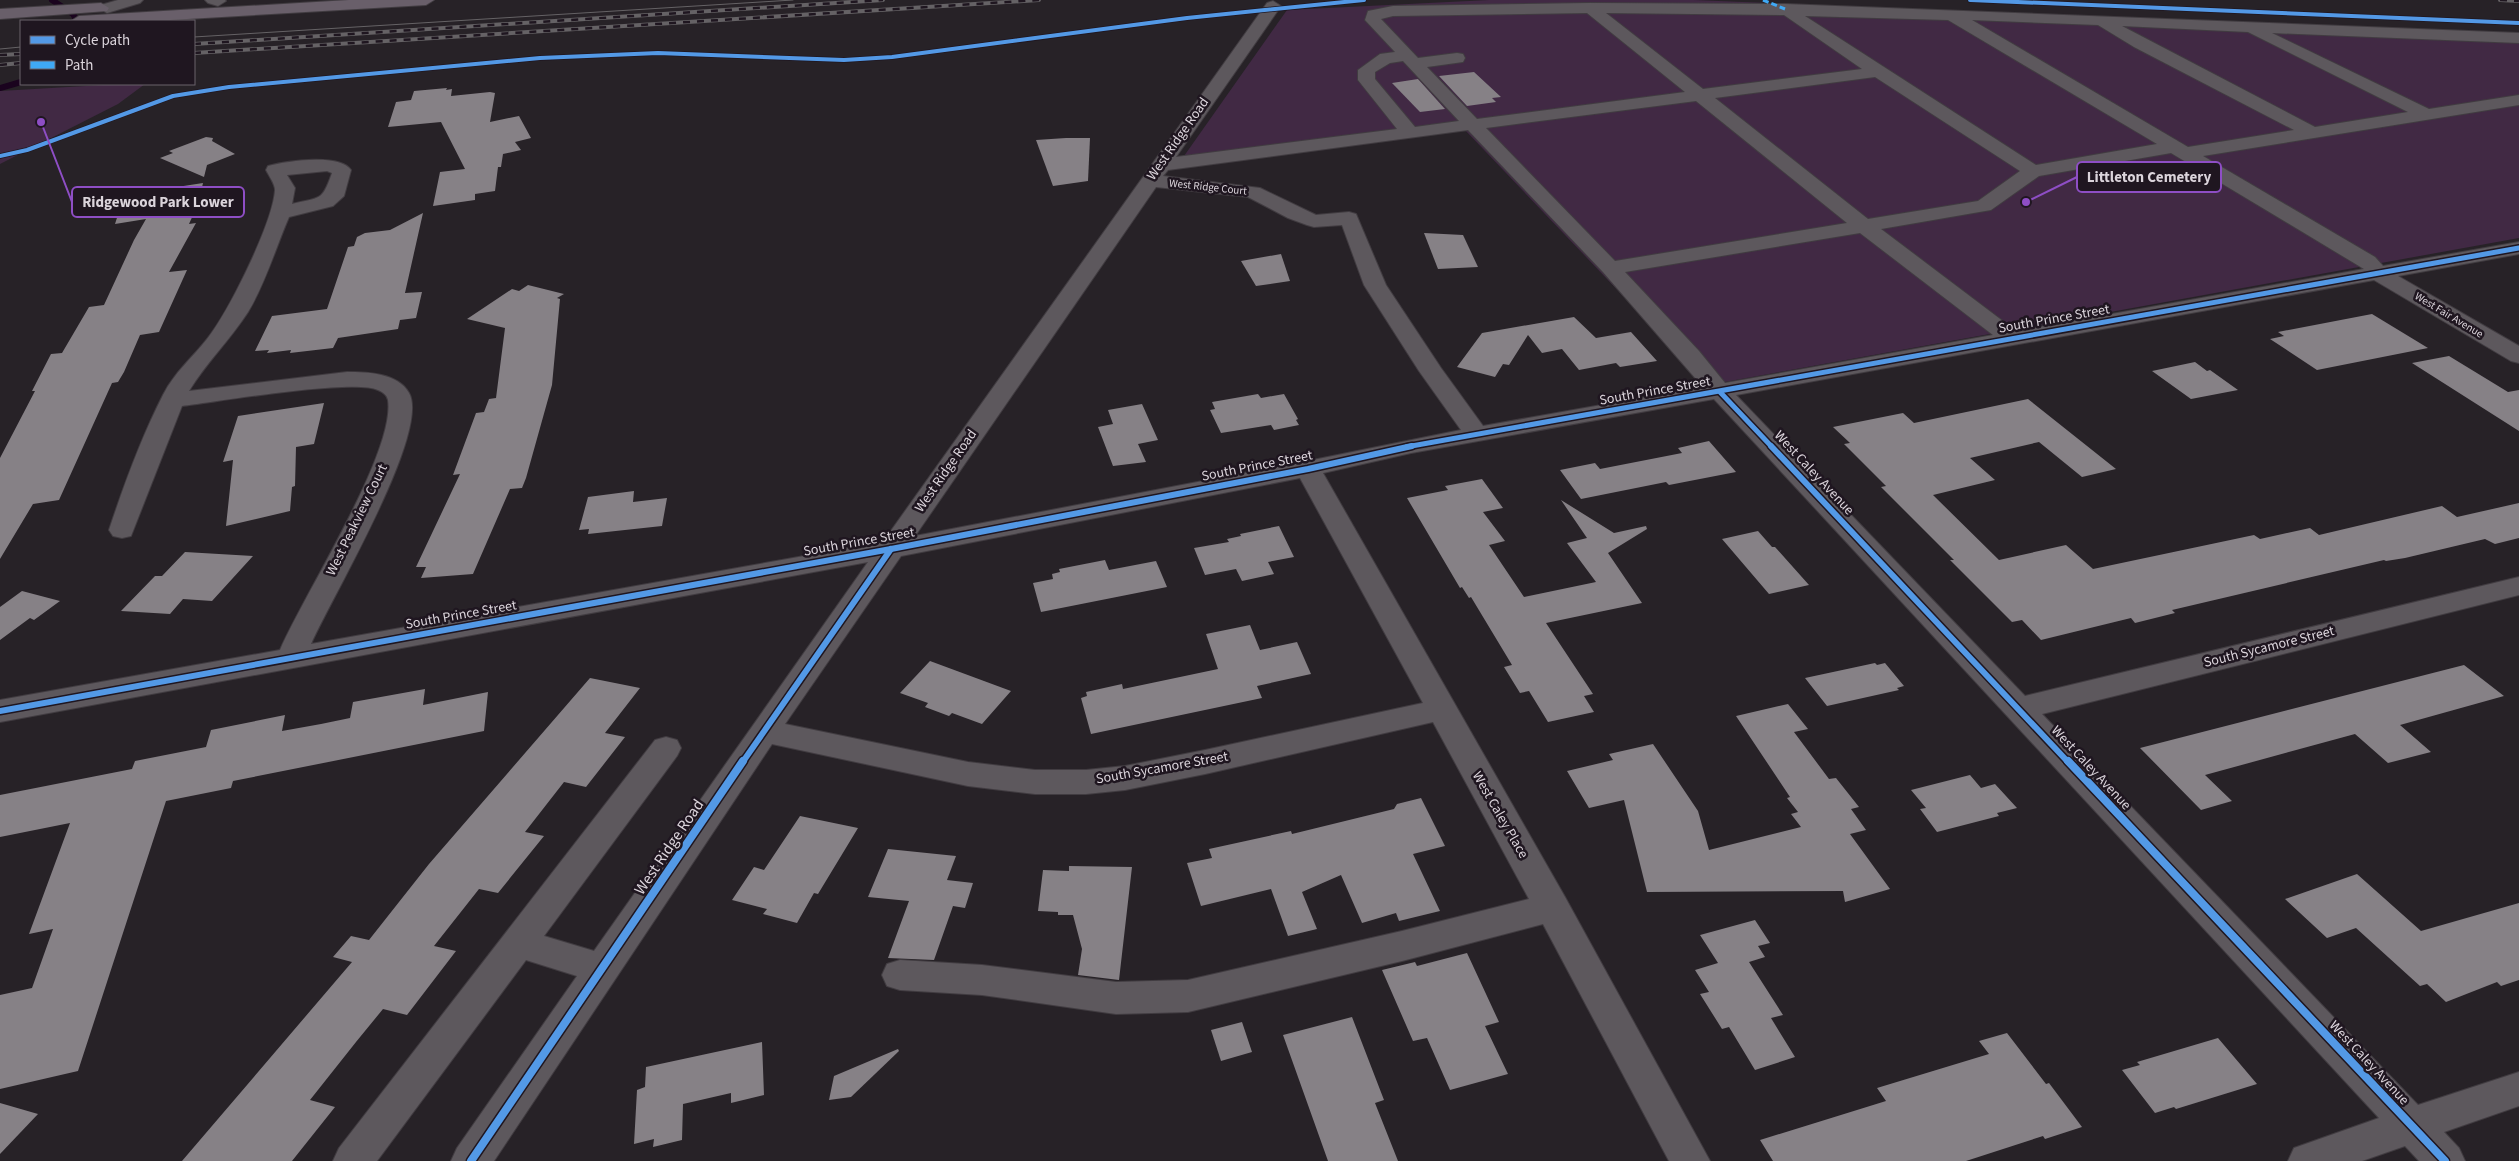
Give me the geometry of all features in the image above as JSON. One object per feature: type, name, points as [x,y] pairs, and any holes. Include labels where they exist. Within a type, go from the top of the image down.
[{"type":"highway","points":[[0,14],[239,0]]},
{"type":"highway","points":[[102,20],[426,0]]},
{"type":"highway","points":[[0,26],[20,25]]},
{"type":"street","points":[[107,8],[134,0]]},
{"type":"street","name":"West Ridge Road","points":[[471,1161],[764,731],[1273,6]]},
{"type":"street","name":"West Caley Avenue","points":[[1590,8],[1524,7],[1393,11],[1374,14],[1373,20],[1610,268],[1697,362],[1720,392],[2445,1161]]},
{"type":"street","points":[[1590,8],[1785,9],[1949,14],[2519,38]]},
{"type":"street","points":[[1590,8],[1864,226],[2012,339]]},
{"type":"street","points":[[1785,9],[1878,72],[2033,171]]},
{"type":"street","name":"West Fair Avenue","points":[[1949,14],[2368,261],[2379,274],[2519,356]]},
{"type":"street","points":[[2103,21],[2140,44],[2314,132]]},
{"type":"street","points":[[2250,28],[2425,114]]},
{"type":"street","points":[[1411,134],[1367,80],[1366,70],[1386,58],[1411,60],[1457,58]]},
{"type":"street","points":[[1154,173],[1411,134],[1878,72]]},
{"type":"street","points":[[1610,268],[1984,206],[2033,171],[2314,132],[2519,100]]},
{"type":"street","points":[[122,530],[135,490],[174,400],[191,369],[215,344],[238,310],[281,213],[285,188],[275,170],[329,165],[342,170],[334,196],[326,202],[281,213]]},
{"type":"street","name":"West Ridge Court","points":[[1154,173],[1253,192],[1295,214],[1314,221],[1349,218],[1375,285],[1426,364],[1477,435]]},
{"type":"street","name":"South Prince Street","points":[[0,711],[891,549],[1308,469],[1411,446],[2519,248]]},
{"type":"street","name":"West Peakview Court","points":[[174,400],[347,379],[371,380],[387,386],[395,392],[400,400],[392,446],[376,488],[310,615],[291,658]]},
{"type":"street","name":"West Caley Place","points":[[1308,469],[1440,710],[1553,907],[1690,1161]]},
{"type":"street","name":"South Sycamore Street","points":[[2018,709],[2519,586]]},
{"type":"street","name":"South Sycamore Street","points":[[764,731],[968,774],[1035,782],[1086,782],[1125,778],[1205,762],[1440,710]]},
{"type":"street","points":[[353,1161],[666,748]]},
{"type":"street","points":[[900,975],[982,980],[1116,998],[1188,996],[1402,946],[1553,907]]},
{"type":"street","points":[[519,943],[602,969]]},
{"type":"street","points":[[2308,1161],[2519,1089]]},
{"type":"shaded area","points":[[1489,0],[1694,0],[2519,34],[2519,238],[1708,385],[1465,130],[1177,166],[1287,10]]},
{"type":"shaded area","points":[[103,85],[144,85],[118,104],[0,164],[0,91]]},
{"type":"building","points":[[1474,72],[1501,97],[1492,98],[1496,102],[1467,106],[1439,76]]},
{"type":"building","points":[[1418,79],[1445,109],[1420,112],[1392,83]]},
{"type":"building","points":[[447,88],[446,90],[452,89],[451,96],[495,93],[490,122],[519,116],[531,138],[515,142],[521,150],[503,154],[501,167],[498,167],[495,191],[475,194],[475,200],[433,206],[440,172],[465,169],[441,122],[388,127],[396,102],[411,100],[414,91]]},
{"type":"building","points":[[206,137],[213,138],[212,141],[235,154],[207,165],[204,177],[160,158],[173,153],[169,151]]},
{"type":"building","points":[[1090,138],[1088,181],[1053,186],[1036,140]]},
{"type":"building","points":[[203,183],[198,204],[189,224],[196,223],[169,272],[187,270],[159,332],[140,335],[124,372],[118,382],[112,383],[59,500],[33,504],[0,559],[0,458],[35,391],[32,391],[51,354],[62,353],[89,307],[104,305],[134,240],[146,219],[115,224],[125,195]]},
{"type":"building","points":[[423,213],[405,293],[422,292],[416,318],[400,320],[398,329],[338,338],[333,348],[290,353],[291,350],[267,353],[269,350],[255,351],[272,316],[327,309],[348,247],[354,246],[357,237],[365,233],[390,230]]},
{"type":"building","points":[[1424,233],[1463,235],[1478,267],[1438,269]]},
{"type":"building","points":[[1281,254],[1290,281],[1256,286],[1241,261]]},
{"type":"building","points":[[528,285],[564,294],[557,298],[560,299],[552,385],[526,478],[522,488],[510,489],[473,574],[421,578],[426,567],[416,567],[460,474],[453,475],[476,413],[484,412],[489,399],[496,398],[505,328],[467,319],[512,289],[519,291]]},
{"type":"building","points":[[2372,314],[2428,348],[2317,370],[2270,339],[2284,336],[2278,332]]},
{"type":"building","points":[[1574,317],[1596,338],[1631,332],[1657,361],[1620,367],[1616,363],[1579,370],[1562,349],[1542,353],[1528,335],[1509,365],[1503,364],[1495,377],[1457,367],[1482,333]]},
{"type":"building","points":[[2449,356],[2508,392],[2519,390],[2519,431],[2412,363]]},
{"type":"building","points":[[2195,362],[2238,390],[2191,399],[2152,371]]},
{"type":"building","points":[[1258,394],[1261,398],[1284,394],[1298,419],[1296,420],[1299,425],[1274,430],[1271,425],[1221,433],[1210,410],[1215,409],[1212,402]]},
{"type":"building","points":[[2028,399],[2116,469],[2082,477],[2039,442],[1970,458],[1995,480],[1933,495],[1999,560],[2066,545],[2093,569],[2254,535],[2260,539],[2310,528],[2319,535],[2442,506],[2457,517],[2519,503],[2519,538],[2495,544],[2485,539],[2405,558],[2384,560],[2172,610],[2175,613],[2135,623],[2131,618],[2041,640],[2022,620],[2012,622],[1950,560],[1954,560],[1881,487],[1886,486],[1844,444],[1850,443],[1833,427],[1903,413],[1914,423]]},
{"type":"building","points":[[324,403],[314,444],[296,447],[295,486],[292,487],[290,511],[226,526],[233,460],[223,462],[238,416]]},
{"type":"building","points":[[1142,404],[1158,440],[1138,444],[1146,462],[1113,466],[1098,427],[1113,424],[1108,410]]},
{"type":"building","points":[[1709,441],[1736,472],[1669,485],[1666,482],[1581,499],[1560,470],[1595,463],[1600,469],[1682,453],[1678,448]]},
{"type":"building","points":[[1482,479],[1503,508],[1483,512],[1505,541],[1489,545],[1524,597],[1596,582],[1567,543],[1587,538],[1561,500],[1614,533],[1646,526],[1647,529],[1608,553],[1642,603],[1546,623],[1593,694],[1584,696],[1594,712],[1548,722],[1529,691],[1520,693],[1504,667],[1512,665],[1471,597],[1469,598],[1462,587],[1460,588],[1407,498],[1448,490],[1445,486]]},
{"type":"building","points":[[634,491],[633,502],[667,498],[662,526],[588,534],[589,529],[579,530],[588,497]]},
{"type":"building","points":[[1279,526],[1294,557],[1268,562],[1274,574],[1242,581],[1236,569],[1205,575],[1194,548],[1229,542],[1227,539],[1241,536],[1240,534]]},
{"type":"building","points":[[1758,531],[1809,585],[1769,594],[1722,539]]},
{"type":"building","points":[[185,552],[253,556],[212,601],[183,599],[170,614],[121,611],[155,576],[162,576]]},
{"type":"building","points":[[1105,560],[1109,570],[1156,561],[1167,587],[1041,612],[1033,583],[1053,579],[1052,574],[1060,572],[1059,569]]},
{"type":"building","points":[[22,591],[60,601],[34,620],[30,618],[0,640],[0,607]]},
{"type":"building","points":[[1250,625],[1260,650],[1297,642],[1311,674],[1257,686],[1262,698],[1091,734],[1081,698],[1087,696],[1086,692],[1122,684],[1123,689],[1218,669],[1206,634]]},
{"type":"building","points":[[930,661],[1011,691],[982,724],[952,713],[949,716],[925,707],[928,703],[900,693]]},
{"type":"building","points":[[1875,663],[1877,665],[1885,663],[1904,686],[1897,688],[1899,690],[1827,706],[1805,678]]},
{"type":"building","points":[[2464,665],[2504,696],[2400,725],[2431,752],[2388,763],[2355,734],[2205,775],[2232,801],[2201,810],[2140,748]]},
{"type":"building","points":[[590,678],[640,688],[605,733],[625,737],[586,787],[564,782],[525,832],[544,836],[498,893],[479,889],[434,946],[456,951],[407,1015],[383,1009],[310,1100],[335,1107],[292,1161],[182,1161],[352,962],[333,957],[351,936],[369,940],[429,864]]},
{"type":"building","points":[[425,689],[423,705],[488,692],[484,731],[233,781],[231,788],[166,801],[78,1071],[0,1089],[0,995],[32,988],[53,929],[29,934],[70,823],[0,837],[0,795],[132,769],[135,761],[206,747],[211,730],[285,715],[282,731],[321,724],[350,718],[353,702]]},
{"type":"building","points":[[1788,704],[1808,729],[1794,732],[1829,779],[1836,778],[1859,807],[1851,809],[1866,830],[1850,834],[1890,889],[1845,902],[1843,891],[1647,892],[1624,800],[1589,808],[1567,771],[1613,760],[1609,754],[1653,744],[1698,811],[1709,850],[1801,827],[1791,814],[1798,812],[1787,798],[1790,797],[1736,716]]},
{"type":"building","points":[[1970,775],[1981,788],[1995,784],[2017,808],[1997,813],[1999,816],[1937,832],[1920,809],[1926,808],[1911,790]]},
{"type":"building","points":[[1421,798],[1445,846],[1413,854],[1440,911],[1399,921],[1396,913],[1362,923],[1341,875],[1302,892],[1317,929],[1288,936],[1271,889],[1201,906],[1187,863],[1212,858],[1209,849],[1291,831],[1292,834],[1394,809],[1397,804]]},
{"type":"building","points":[[800,816],[858,828],[818,894],[814,893],[797,923],[763,914],[767,909],[732,900],[754,867],[764,870]]},
{"type":"building","points":[[888,849],[956,856],[947,880],[973,883],[965,908],[953,906],[934,960],[888,958],[909,901],[868,897]]},
{"type":"building","points":[[1069,866],[1132,867],[1119,980],[1078,975],[1082,949],[1073,915],[1058,915],[1058,912],[1038,911],[1043,870],[1069,871]]},
{"type":"building","points":[[2357,874],[2421,931],[2519,903],[2519,980],[2501,986],[2497,982],[2446,1002],[2427,984],[2420,986],[2356,928],[2327,938],[2285,899]]},
{"type":"building","points":[[1755,920],[1770,943],[1758,946],[1765,957],[1749,962],[1783,1015],[1771,1018],[1795,1057],[1755,1070],[1729,1027],[1722,1029],[1700,994],[1709,992],[1695,970],[1718,963],[1700,935]]},
{"type":"building","points":[[1467,953],[1499,1022],[1485,1026],[1508,1074],[1450,1090],[1427,1038],[1413,1041],[1382,970],[1415,962],[1417,966]]},
{"type":"building","points":[[1352,1017],[1384,1100],[1375,1103],[1398,1161],[1328,1161],[1283,1035]]},
{"type":"building","points":[[1242,1022],[1252,1052],[1221,1061],[1211,1030]]},
{"type":"building","points":[[2007,1033],[2046,1084],[2049,1083],[2082,1127],[2045,1139],[2043,1136],[1966,1161],[1773,1161],[1760,1140],[1886,1101],[1877,1088],[1989,1054],[1979,1041]]},
{"type":"building","points":[[2218,1038],[2257,1084],[2176,1109],[2174,1107],[2155,1113],[2122,1070],[2140,1065],[2137,1062]]},
{"type":"building","points":[[762,1042],[764,1095],[731,1103],[731,1093],[683,1104],[682,1140],[653,1147],[654,1139],[634,1144],[637,1090],[645,1087],[646,1067]]},
{"type":"building","points":[[898,1049],[899,1051],[851,1097],[829,1100],[834,1076]]},
{"type":"building","points":[[0,1103],[38,1114],[0,1154]]},
{"type":"waterway","points":[[52,0],[73,14],[76,20]]},
{"type":"waterway","points":[[0,88],[20,82]]},
{"type":"tram line","points":[[195,37],[793,0]]},
{"type":"tram line","points":[[0,49],[20,47]]},
{"type":"railway","points":[[195,44],[883,0]]},
{"type":"railway","points":[[195,53],[1039,0]]},
{"type":"railway","points":[[2500,0],[2519,1]]},
{"type":"railway","points":[[0,55],[20,54]]},
{"type":"railway","points":[[0,65],[20,63]]},
{"type":"marked path","points":[[1763,0],[1785,9]]},
{"type":"cycle path","points":[[0,156],[27,150],[173,96],[229,87],[540,58],[658,53],[844,60],[892,57],[1187,18],[1364,0]]},
{"type":"cycle path","points":[[1970,0],[2519,23]]},
{"type":"cycle path","points":[[0,711],[891,549],[1308,469],[1411,446],[2519,248]]},
{"type":"cycle path","points":[[1720,392],[2445,1161]]},
{"type":"cycle path","points":[[471,1161],[764,731],[891,549]]},
{"type":"place","name":"Ridgewood Park Lower","points":[[41,122]]},
{"type":"place","name":"Littleton Cemetery","points":[[2026,202]]}]
